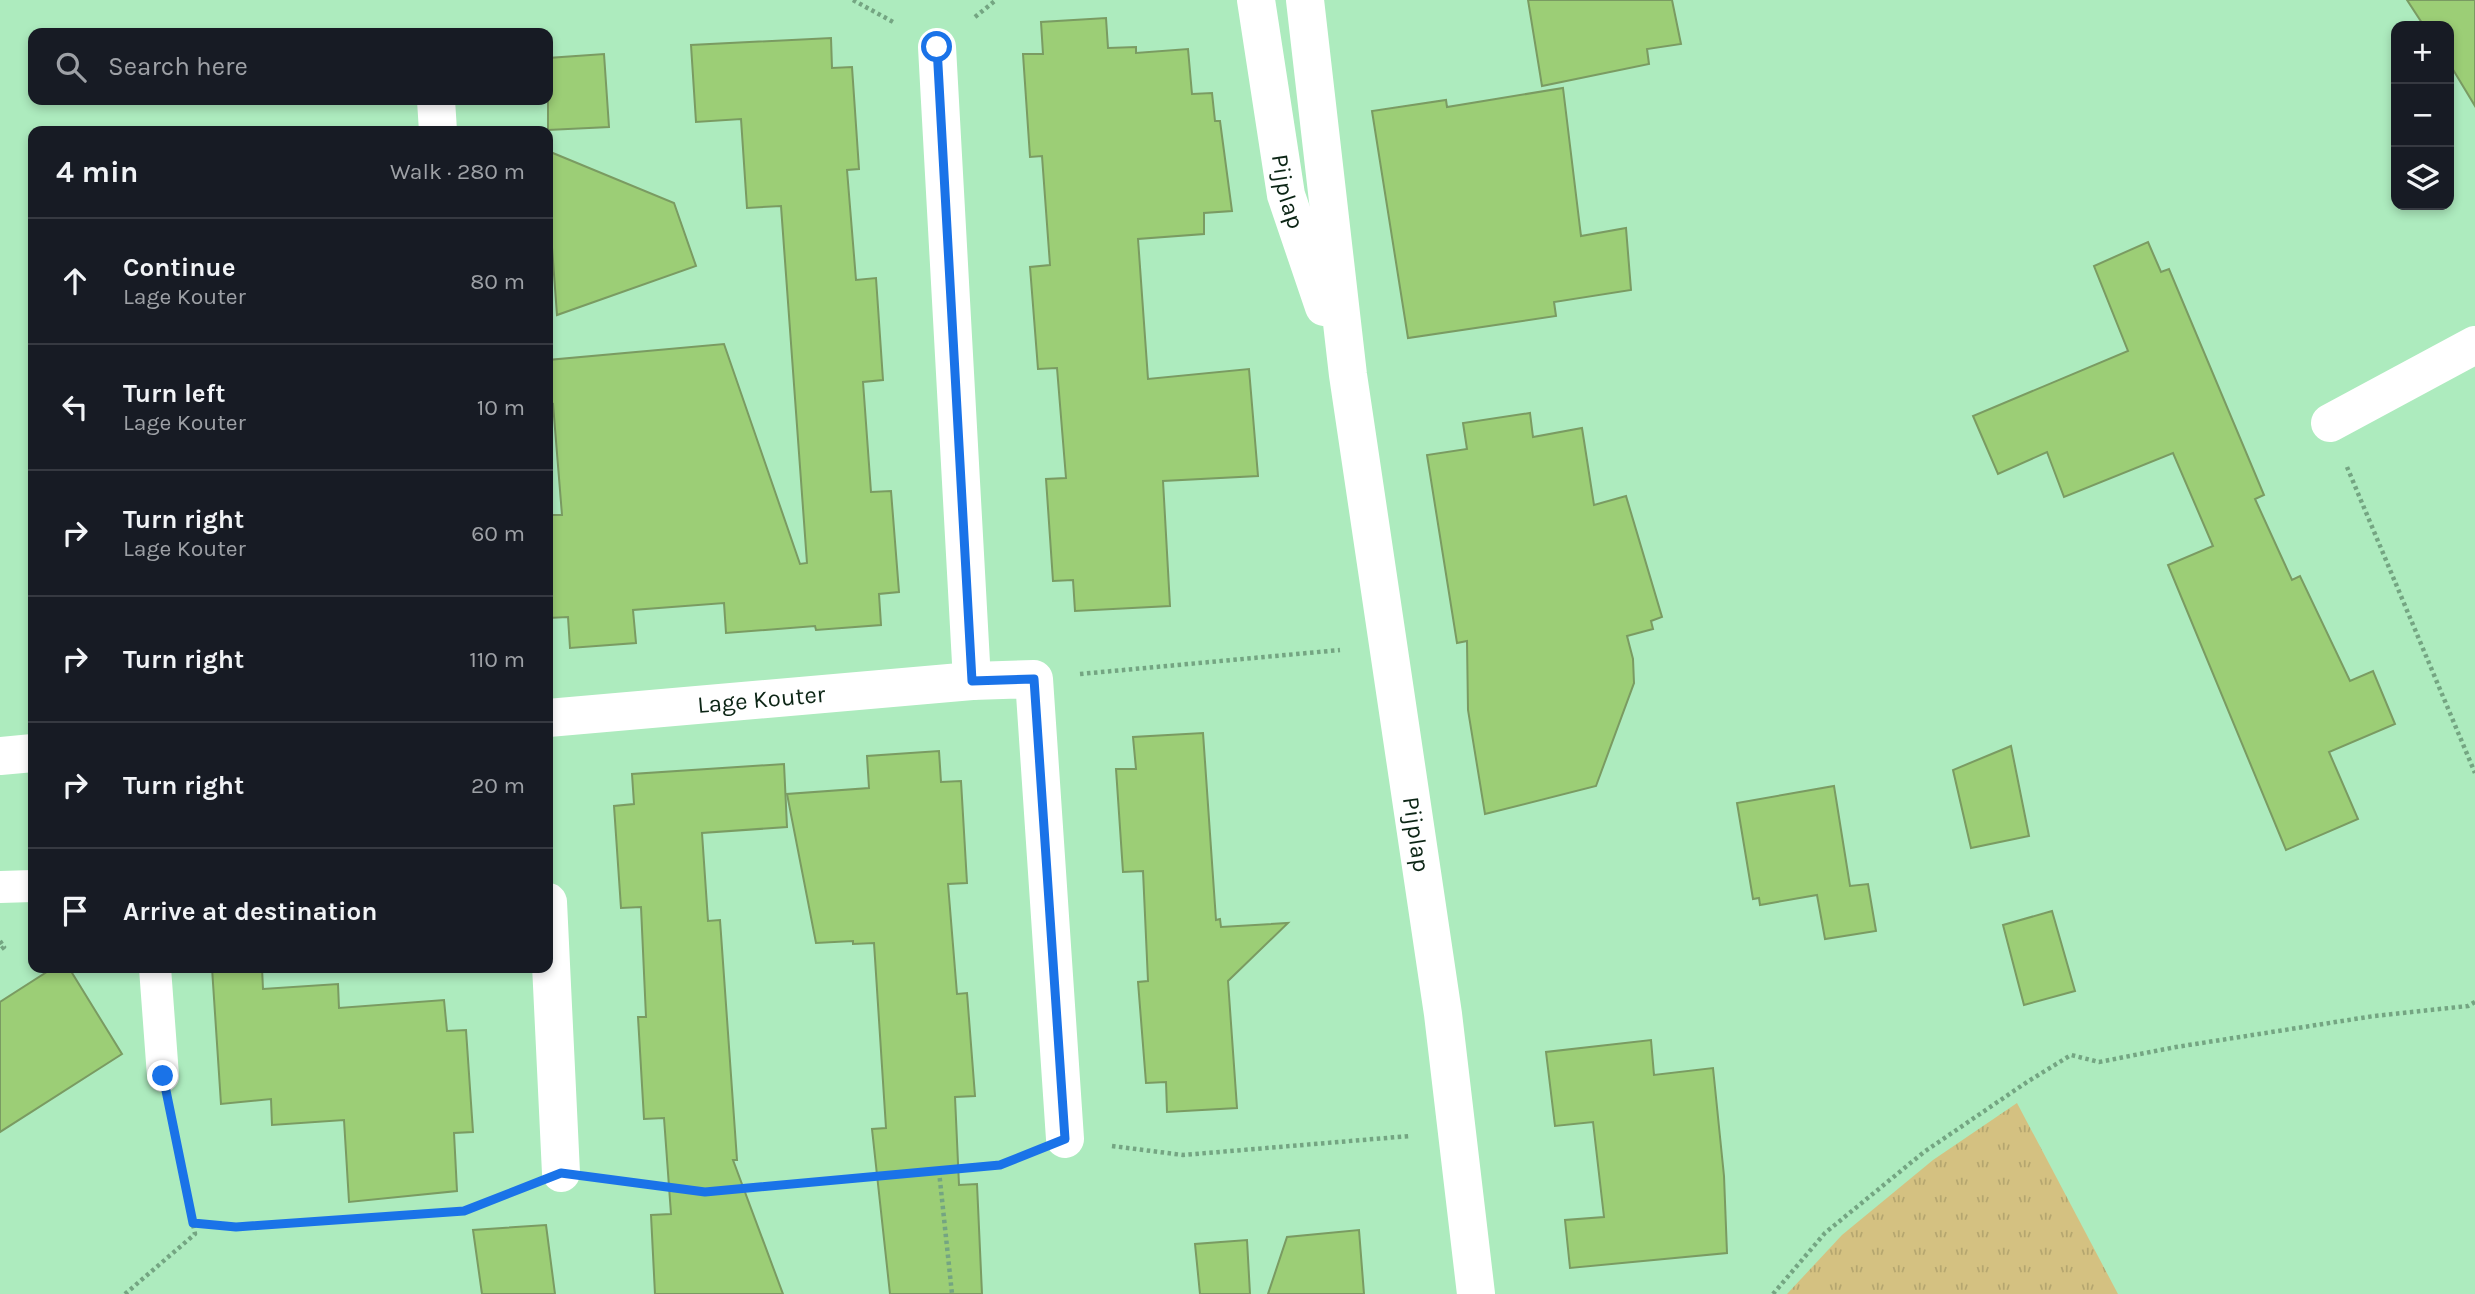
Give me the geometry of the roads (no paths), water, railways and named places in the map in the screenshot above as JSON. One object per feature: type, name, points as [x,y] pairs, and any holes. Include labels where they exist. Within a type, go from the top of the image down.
[{"type":"street","name":"Pijplap","points":[[1256,0],[1286,195],[1348,375]]},
{"type":"street","name":"Pijplap","points":[[1305,0],[1348,375],[1443,1014],[1476,1294]]},
{"type":"street","points":[[937,47],[972,681]]},
{"type":"street","points":[[436,105],[438,126]]},
{"type":"street","points":[[2330,423],[2475,345]]},
{"type":"street","name":"Lage Kouter","points":[[553,718],[972,681],[1034,679],[1065,1139]]},
{"type":"street","points":[[0,756],[28,753]]},
{"type":"street","points":[[551,973],[561,1173]]},
{"type":"lane","points":[[0,887],[28,886]]},
{"type":"lane","points":[[155,973],[163,1076]]}]
